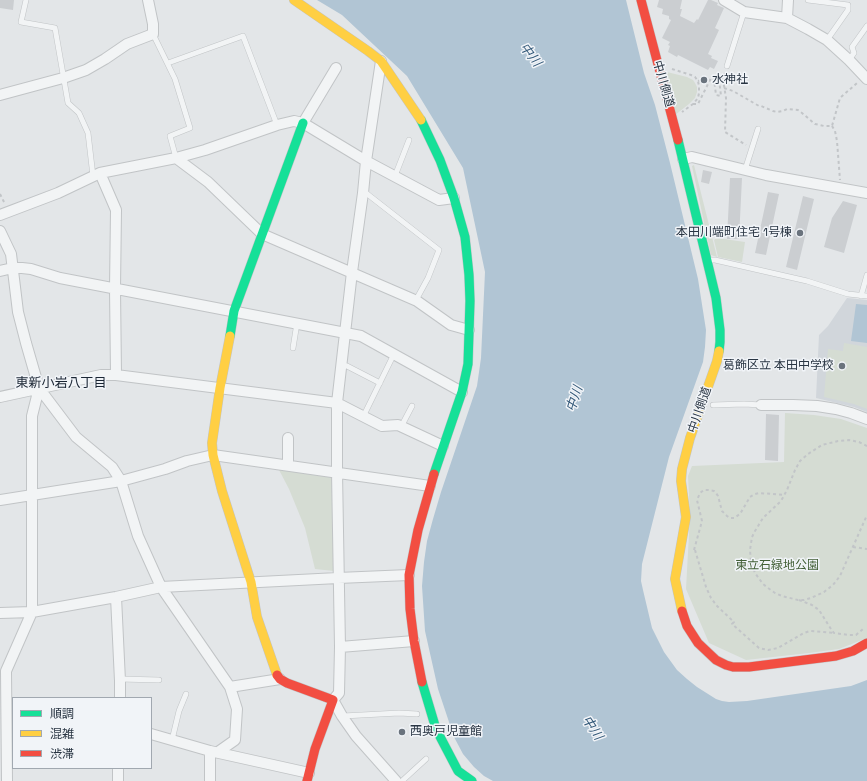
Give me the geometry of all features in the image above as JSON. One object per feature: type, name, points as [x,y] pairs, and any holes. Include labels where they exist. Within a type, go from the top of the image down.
[{"type":"street","points":[[0,95],[63,78],[86,70],[127,44],[154,34],[148,0]]},
{"type":"street","points":[[294,0],[381,61],[422,121],[440,160],[454,198],[465,237],[470,302],[468,364],[462,392],[430,486],[418,530],[409,575],[410,609],[414,641],[423,686],[436,729],[458,770],[472,781]]},
{"type":"street","name":"中川側道","points":[[641,0],[674,122],[707,260],[718,315],[720,342],[717,361],[690,438],[682,469],[681,481],[686,525],[675,579],[687,626],[698,643],[716,660],[733,667],[749,667],[836,656],[853,651],[867,643]]},
{"type":"street","points":[[724,0],[744,12],[787,18],[827,40],[866,78]]},
{"type":"street","points":[[787,18],[788,0]]},
{"type":"street","points":[[152,734],[308,777],[315,748],[333,700],[339,692],[340,647],[337,403],[366,161],[381,61]]},
{"type":"street","points":[[336,68],[304,124],[234,311],[220,388],[212,443],[213,455],[222,491],[251,582],[257,617],[276,674],[280,679],[287,683],[333,700],[356,736],[396,781]]},
{"type":"street","points":[[0,215],[58,193],[96,174],[176,158],[205,150],[277,125],[294,121],[304,124],[366,161],[439,200],[454,198]]},
{"type":"street","points":[[683,159],[692,157],[766,175],[867,193]]},
{"type":"street","points":[[176,158],[208,182],[262,234],[416,300],[451,325],[469,330]]},
{"type":"street","points":[[96,174],[116,210],[116,375]]},
{"type":"street","points":[[0,232],[11,254],[18,312],[39,388],[76,437],[112,467],[121,481],[138,536],[161,587],[230,688],[237,709],[235,740],[214,752]]},
{"type":"street","points":[[0,271],[13,268],[31,269],[60,278],[361,336],[462,392]]},
{"type":"street","points":[[0,396],[101,375],[116,375],[337,403],[382,426],[398,425],[444,446]]},
{"type":"street","points":[[7,781],[6,671],[32,612],[32,416],[39,388]]},
{"type":"street","points":[[761,405],[817,406],[836,409],[867,419]]},
{"type":"street","points":[[288,438],[288,466]]},
{"type":"street","points":[[0,500],[121,481],[187,461],[213,455],[430,486]]},
{"type":"street","points":[[0,613],[32,612],[116,597],[161,587],[409,575]]},
{"type":"street","points":[[116,597],[120,697]]},
{"type":"street","points":[[340,647],[414,641]]},
{"type":"street","points":[[230,688],[280,679]]},
{"type":"street","points":[[210,781],[214,752]]},
{"type":"street","points":[[118,769],[118,781]]},
{"type":"street","points":[[458,770],[459,781]]},
{"type":"lane","points":[[26,0],[21,22],[55,28],[68,103],[79,113],[88,133],[96,174]]},
{"type":"lane","points":[[808,0],[848,5],[848,10],[827,40]]},
{"type":"lane","points":[[727,66],[744,12]]},
{"type":"lane","points":[[849,60],[854,53],[852,47],[867,26]]},
{"type":"lane","points":[[154,34],[175,79],[190,128],[170,136],[176,158]]},
{"type":"lane","points":[[168,63],[243,36],[277,125]]},
{"type":"lane","points":[[745,170],[758,130]]},
{"type":"lane","points":[[395,176],[409,140]]},
{"type":"lane","points":[[363,192],[439,250],[428,278],[416,300]]},
{"type":"lane","points":[[707,260],[715,260],[808,281],[848,294],[864,296],[867,275]]},
{"type":"lane","points":[[293,348],[297,323]]},
{"type":"lane","points":[[364,417],[394,354]]},
{"type":"lane","points":[[341,365],[347,366],[380,382]]},
{"type":"lane","points":[[713,405],[761,405]]},
{"type":"lane","points":[[401,427],[412,406]]},
{"type":"lane","points":[[120,679],[159,680]]},
{"type":"lane","points":[[172,740],[179,711],[186,694]]},
{"type":"lane","points":[[342,716],[399,713],[417,714]]},
{"type":"lane","points":[[402,781],[426,759]]},
{"type":"path","points":[[727,66],[723,79],[726,98],[725,132],[753,149]]},
{"type":"path","points":[[671,69],[695,77],[699,86],[698,98],[693,104],[677,116],[674,122]]},
{"type":"path","points":[[693,104],[698,104],[711,78],[714,79],[716,95],[721,96],[719,79],[723,79]]},
{"type":"path","points":[[840,188],[837,141],[835,131],[832,126],[840,98],[866,78]]},
{"type":"path","points":[[698,81],[702,80]]},
{"type":"path","points":[[724,88],[758,106],[777,112],[787,109],[798,110],[815,124],[832,126]]},
{"type":"path","points":[[834,633],[819,610],[812,605],[775,593],[763,584],[753,567],[751,556],[752,538],[758,524],[777,506],[785,495],[800,461],[808,454],[822,445],[838,440],[859,442],[867,446]]},
{"type":"path","points":[[785,495],[755,494],[750,497],[740,514],[734,518],[730,518],[722,511],[718,496],[714,491],[708,490],[700,493],[697,500],[702,521],[695,550],[706,588],[717,606],[734,622],[732,624],[759,648],[768,650],[778,648],[810,631],[856,635],[864,628]]},
{"type":"path","points":[[798,600],[811,598],[824,592],[833,585],[840,576],[867,515]]},
{"type":"path","points":[[853,547],[867,549]]},
{"type":"path","points":[[681,548],[695,550]]},
{"type":"shaded area","name":"葛飾区立 本田中学校","points":[[847,298],[867,300],[867,412],[854,407],[816,398],[819,335],[828,326]]},
{"type":"green space","points":[[663,71],[687,77],[693,80],[697,87],[695,98],[675,115]]},
{"type":"green space","points":[[694,165],[717,257],[711,255],[692,166]]},
{"type":"green space","points":[[717,238],[745,242],[742,262],[718,257],[714,240]]},
{"type":"green space","points":[[844,343],[867,347],[867,409],[854,404],[824,397],[828,349],[843,351]]},
{"type":"green space","name":"東立石緑地公園","points":[[785,413],[841,419],[867,428],[867,638],[839,649],[746,660],[709,643],[686,589],[690,515],[688,476],[692,466],[784,462]]},
{"type":"green space","points":[[278,468],[333,475],[334,571],[315,569],[305,528],[289,489]]},
{"type":"water","name":"中川","points":[[317,0],[626,0],[644,73],[655,105],[670,163],[698,279],[706,330],[703,362],[669,457],[642,564],[641,581],[652,628],[664,652],[677,670],[697,687],[722,701],[747,701],[851,686],[867,680],[867,781],[493,781],[484,776],[474,767],[463,754],[454,737],[438,689],[425,631],[422,586],[427,541],[433,519],[477,386],[481,358],[485,272],[463,168],[407,76],[342,15]]},
{"type":"water","points":[[856,304],[867,305],[867,343],[851,341]]},
{"type":"building","points":[[0,0],[14,0],[13,10],[0,8]]},
{"type":"building","points":[[659,0],[682,0],[680,16],[694,23],[697,19],[698,20],[708,0],[718,3],[717,5],[724,8],[715,28],[719,30],[708,54],[712,56],[711,58],[718,61],[714,69],[710,67],[708,70],[678,55],[677,57],[668,52],[670,46],[668,45],[670,42],[662,38],[671,20],[669,19],[669,16],[662,14],[663,9],[657,7]]},
{"type":"building","points":[[703,170],[712,172],[709,184],[701,182]]},
{"type":"building","points":[[730,178],[742,178],[739,239],[727,239]]},
{"type":"building","points":[[768,192],[779,194],[766,255],[755,253]]},
{"type":"building","name":"本田川端町住宅 1号棟","points":[[803,196],[814,199],[797,270],[786,267]]},
{"type":"building","points":[[843,201],[857,205],[844,253],[824,247],[832,218]]},
{"type":"building","points":[[766,414],[779,415],[778,461],[765,460]]},
{"type":"traffic: fast","points":[[421,120],[440,160],[454,198],[465,237],[470,301],[468,364],[462,392],[434,474]]},
{"type":"traffic: fast","points":[[230,336],[234,311],[303,123]]},
{"type":"traffic: fast","points":[[678,140],[716,298],[720,330],[719,351]]},
{"type":"traffic: fast","points":[[422,682],[436,729],[458,771],[472,781]]},
{"type":"traffic: slow","points":[[294,0],[381,61],[421,120]]},
{"type":"traffic: slow","points":[[230,336],[220,388],[212,443],[213,455],[222,491],[251,582],[257,617],[277,675]]},
{"type":"traffic: slow","points":[[682,611],[675,579],[686,517],[681,481],[682,469],[690,438],[717,361],[719,351]]},
{"type":"traffic: jam","points":[[641,0],[678,140]]},
{"type":"traffic: jam","points":[[422,682],[414,641],[410,609],[409,575],[418,530],[434,474]]},
{"type":"traffic: jam","points":[[682,611],[687,626],[698,643],[716,660],[733,667],[749,667],[836,656],[853,651],[867,643]]},
{"type":"traffic: jam","points":[[277,675],[280,679],[287,683],[333,700],[315,749],[307,781]]},
{"type":"place","name":"水神社","points":[[704,80]]},
{"type":"place","name":"本田川端町住宅 1号棟","points":[[800,233]]},
{"type":"place","name":"葛飾区立 本田中学校","points":[[842,366]]},
{"type":"place","name":"西奥戸児童館","points":[[402,732]]},
{"type":"district","name":"東新小岩八丁目","points":[[61,383]]}]
